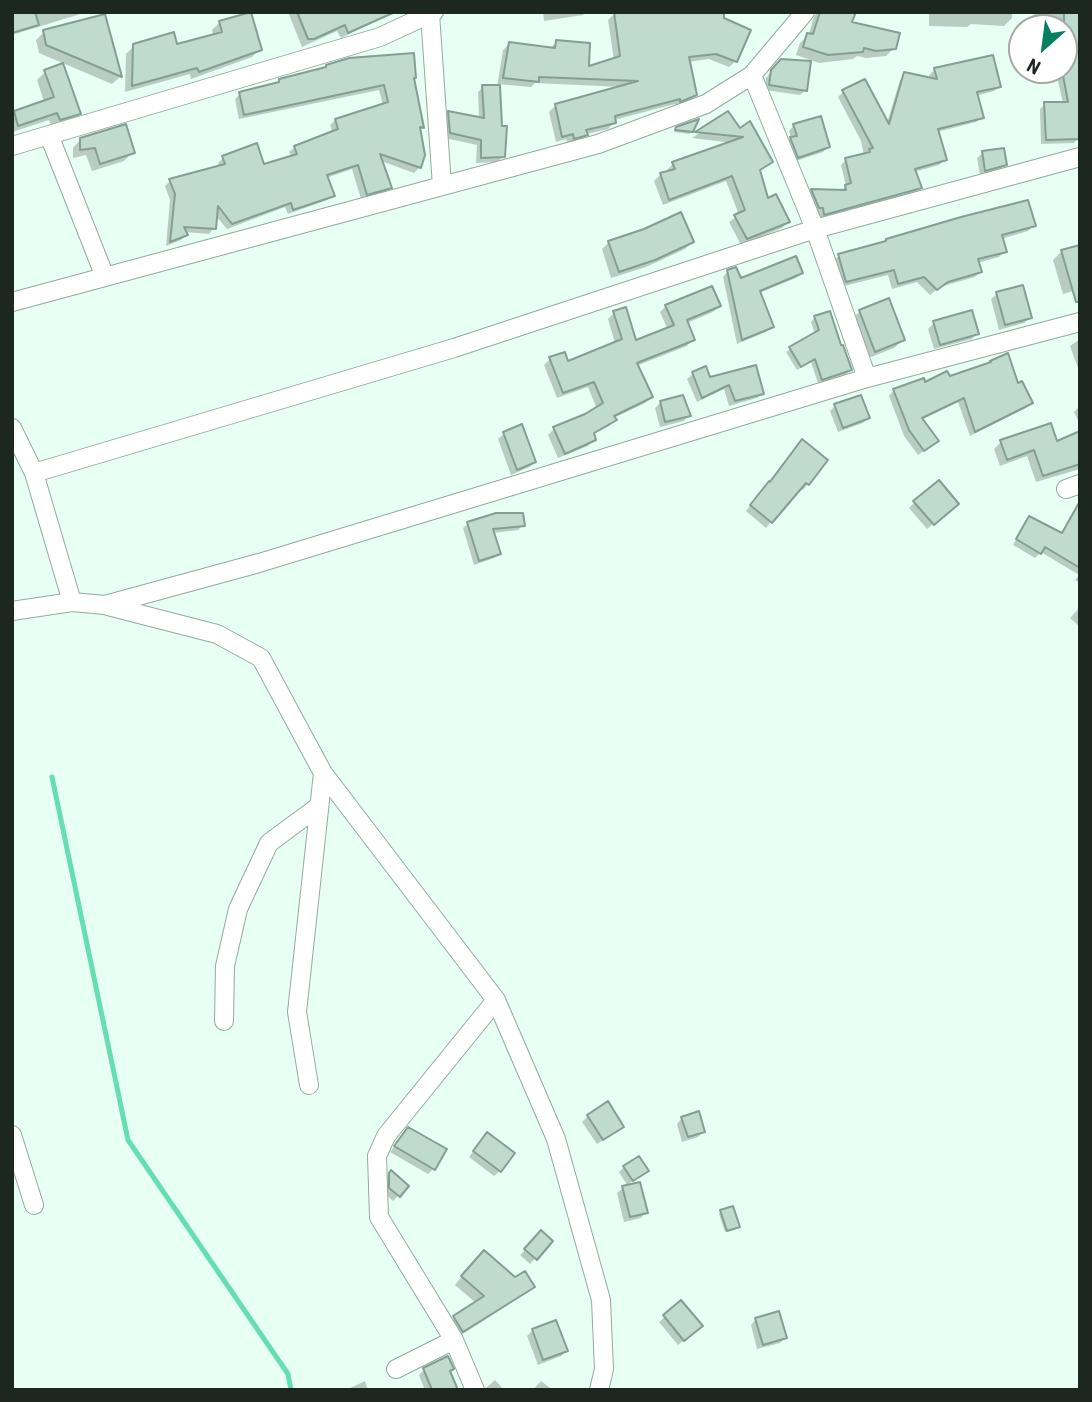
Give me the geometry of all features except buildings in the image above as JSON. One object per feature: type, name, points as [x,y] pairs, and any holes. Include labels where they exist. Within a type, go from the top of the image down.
[{"type":"street","points":[[12,146],[380,37],[432,13],[442,186]]},
{"type":"street","points":[[12,302],[598,144],[706,104],[752,75],[804,13]]},
{"type":"street","points":[[752,75],[815,229],[867,378]]},
{"type":"street","points":[[49,135],[105,277]]},
{"type":"street","points":[[34,473],[454,348],[815,229],[1080,158]]},
{"type":"street","points":[[105,606],[259,563],[867,378],[1080,322]]},
{"type":"street","points":[[12,428],[34,473],[72,602]]},
{"type":"street","points":[[12,611],[72,602],[105,606],[217,634],[261,658],[323,773],[496,1000],[556,1139],[601,1300],[604,1369],[599,1390]]},
{"type":"street","points":[[309,1085],[297,1012],[323,773]]},
{"type":"street","points":[[224,1021],[225,967],[238,909],[269,843],[319,806]]},
{"type":"street","points":[[475,1390],[454,1340],[379,1217],[377,1156],[386,1136],[496,1000]]},
{"type":"street","points":[[12,1135],[34,1205]]},
{"type":"street","points":[[397,1368],[454,1340]]},
{"type":"waterway","points":[[52,777],[128,1140],[288,1374],[291,1390]]}]
